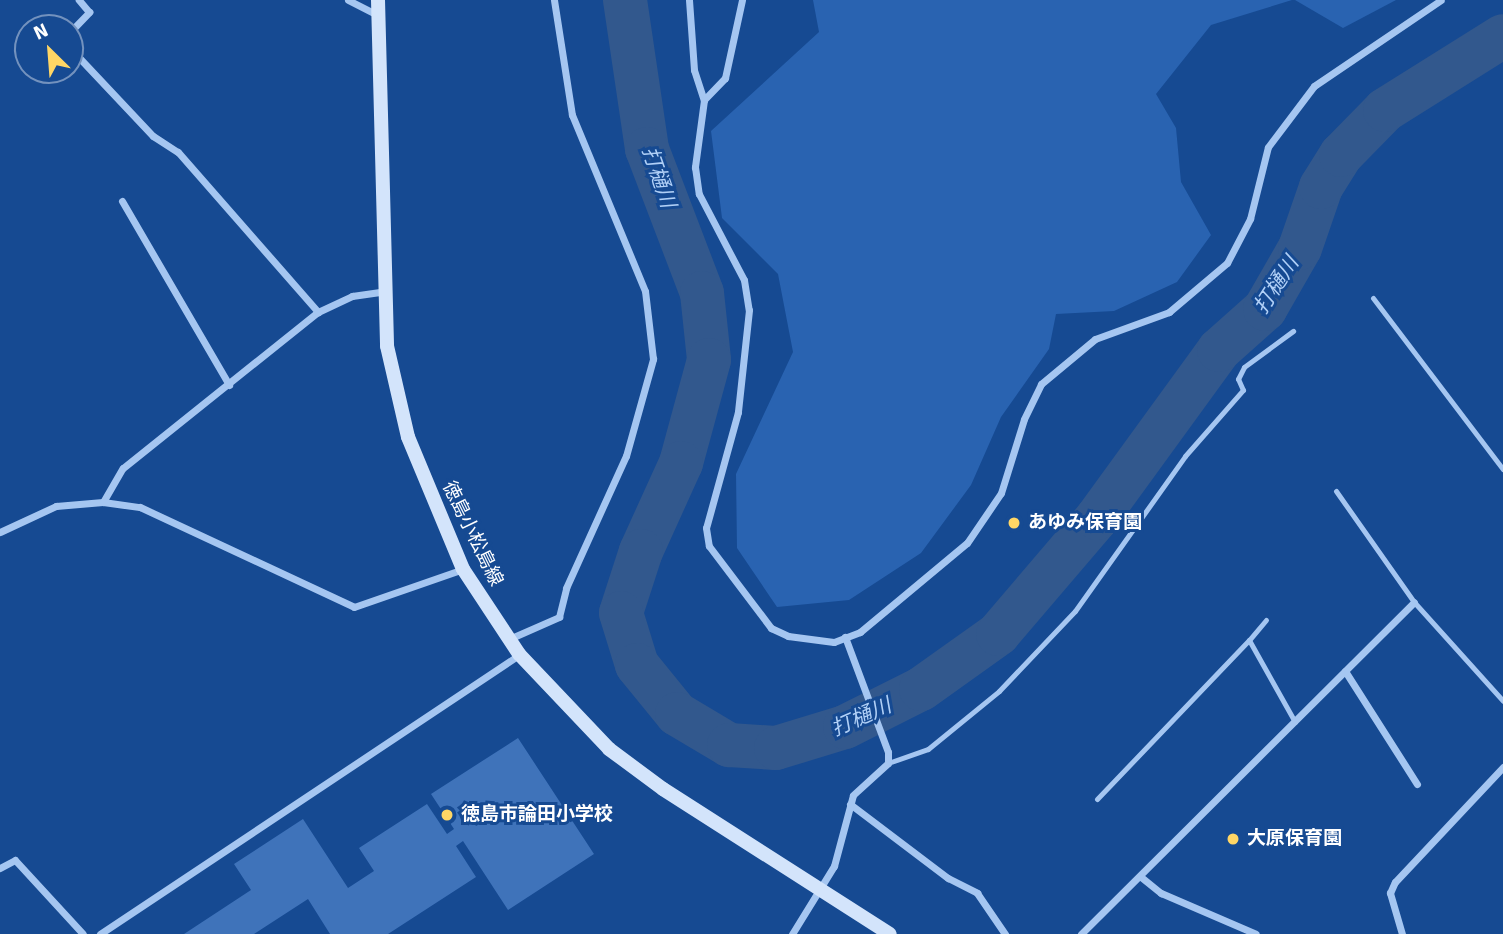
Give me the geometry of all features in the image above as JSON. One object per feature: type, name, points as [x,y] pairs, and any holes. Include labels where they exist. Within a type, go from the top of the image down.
[{"type":"main road","name":"徳島小松島線","points":[[378,8],[382,292],[387,346],[402,415],[422,476],[463,569],[519,654],[609,749],[663,789],[822,888],[890,934]]},
{"type":"street","points":[[79,0],[89,12],[84,17]]},
{"type":"street","points":[[348,0],[378,8]]},
{"type":"street","points":[[508,639],[559,617],[566,588],[626,456],[653,359],[645,291],[572,115],[554,0]]},
{"type":"street","points":[[689,0],[694,69],[704,100],[695,167],[699,194],[735,258],[749,310],[738,412],[706,528],[709,546],[771,628],[788,635],[834,642],[860,632],[967,543],[1001,493],[1024,419],[1041,384],[1095,339],[1169,312],[1227,263],[1250,219],[1268,147],[1314,86],[1441,0]]},
{"type":"street","points":[[704,100],[725,78],[743,0]]},
{"type":"street","points":[[84,63],[153,136],[178,152],[318,312]]},
{"type":"street","points":[[122,201],[229,385]]},
{"type":"street","points":[[103,502],[123,468],[318,312],[352,296],[382,292]]},
{"type":"street","points":[[0,521],[3,531],[56,506],[103,502],[159,513],[300,585],[354,607],[463,569]]},
{"type":"street","points":[[1081,934],[1414,602]]},
{"type":"street","points":[[792,934],[834,866],[853,795],[888,763],[888,752],[845,637]]},
{"type":"street","points":[[100,934],[519,654]]},
{"type":"street","points":[[1345,671],[1417,784]]},
{"type":"street","points":[[1402,934],[1390,893],[1395,882],[1503,767]]},
{"type":"street","points":[[850,804],[948,878],[977,893],[1005,934]]},
{"type":"street","points":[[0,868],[15,860],[83,934]]},
{"type":"street","points":[[1141,877],[1161,893],[1256,934]]},
{"type":"lane","points":[[1373,298],[1503,469]]},
{"type":"lane","points":[[888,763],[928,749],[999,691],[1075,611],[1185,456],[1243,390],[1238,379],[1244,367],[1293,331]]},
{"type":"lane","points":[[1336,491],[1414,602],[1503,701]]},
{"type":"lane","points":[[1097,799],[1266,620]]},
{"type":"lane","points":[[1249,640],[1295,722]]},
{"type":"shaded area","points":[[813,0],[1292,0],[1211,25],[1156,94],[1176,128],[1181,182],[1211,235],[1177,282],[1114,311],[1056,314],[1049,349],[1001,417],[971,485],[921,553],[849,600],[777,607],[737,548],[736,474],[793,352],[778,274],[722,218],[711,131],[819,32]]},
{"type":"shaded area","points":[[1295,0],[1396,0],[1343,28]]},
{"type":"building","points":[[518,738],[594,854],[508,910],[463,841],[456,846],[476,877],[388,934],[330,934],[308,899],[254,934],[184,934],[251,890],[234,864],[303,819],[348,888],[374,871],[359,848],[427,804],[447,834],[454,829],[431,794]]},
{"type":"waterway","name":"打樋川","points":[[625,0],[647,149],[702,293],[709,360],[681,463],[641,551],[621,613],[637,665],[677,714],[729,745],[776,748],[845,727],[921,689],[998,634],[1097,518],[1219,350],[1265,309],[1300,248],[1321,187],[1341,155],[1385,110],[1503,36]]},
{"type":"place","name":"あゆみ保育園","points":[[1014,523]]},
{"type":"place","name":"徳島市論田小学校","points":[[447,815]]},
{"type":"place","name":"大原保育園","points":[[1233,839]]}]
